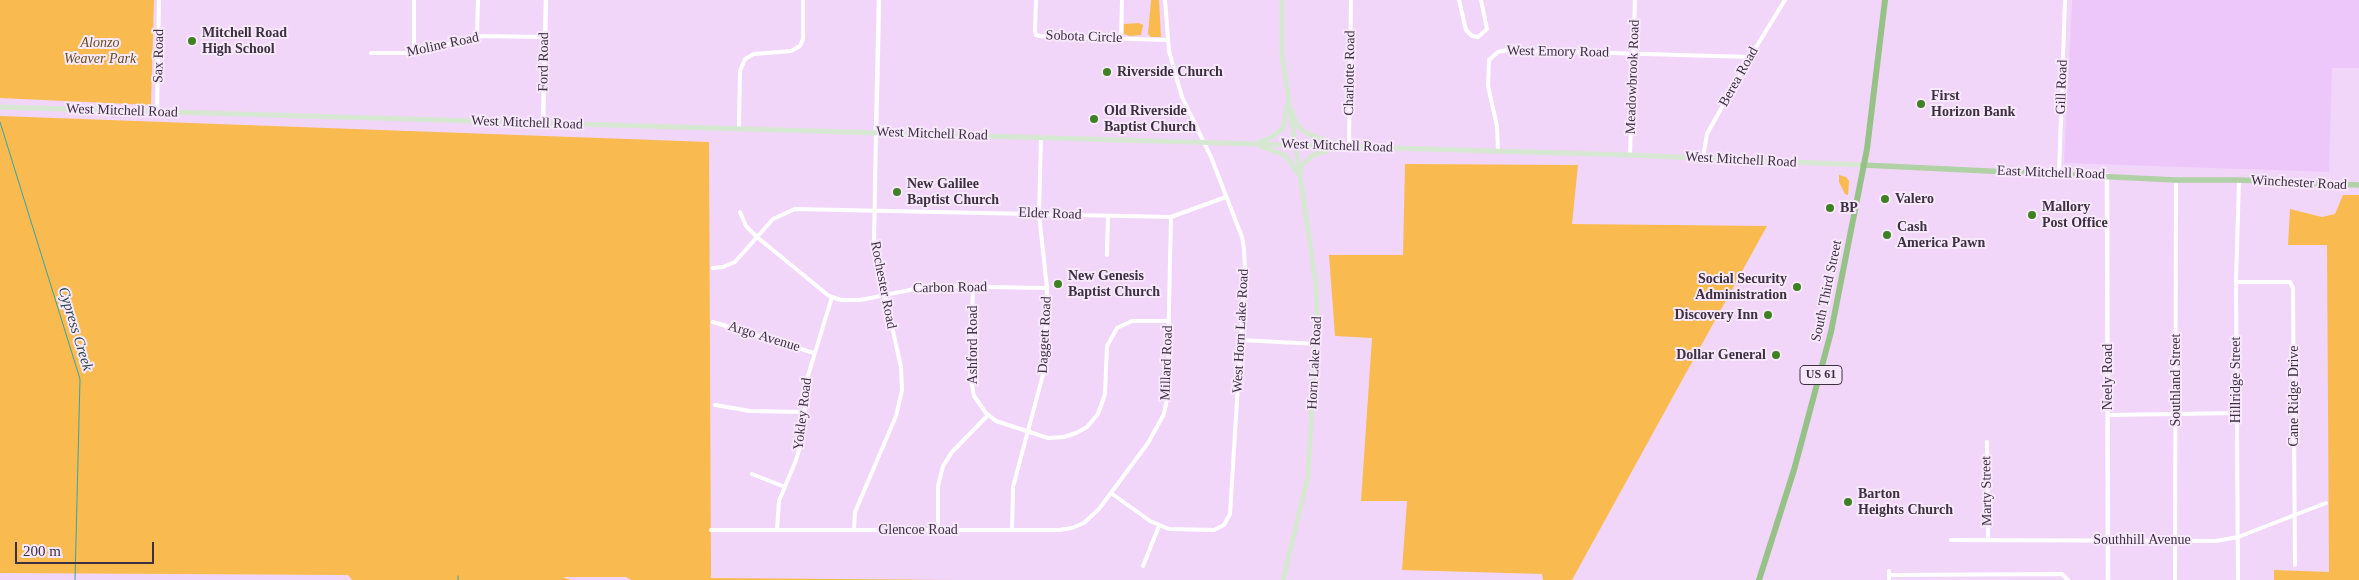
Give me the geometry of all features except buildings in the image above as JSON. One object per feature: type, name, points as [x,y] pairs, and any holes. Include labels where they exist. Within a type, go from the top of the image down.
[{"type":"highway","name":"South Third Street","points":[[1759,580],[1794,470],[1823,367],[1849,248],[1864,165],[1885,0]]},
{"type":"main road","points":[[1282,0],[1282,54],[1288,101],[1297,125],[1303,131],[1341,146]]},
{"type":"main road","points":[[1254,144],[1270,138],[1283,128],[1288,101]]},
{"type":"main road","name":"Horn Lake Road","points":[[1283,580],[1307,483],[1316,344],[1316,284],[1288,101]]},
{"type":"main road","name":"West Mitchell Road","points":[[0,107],[1350,146],[1864,165]]},
{"type":"main road","points":[[1254,144],[1285,156],[1299,174]]},
{"type":"main road","points":[[1299,174],[1302,165],[1313,156],[1341,146]]},
{"type":"main road","name":"East Mitchell Road","points":[[1864,165],[2106,175],[2176,180],[2239,180]]},
{"type":"main road","name":"Winchester Road","points":[[2239,180],[2359,185]]},
{"type":"street","name":"Sax Road","points":[[157,112],[160,0]]},
{"type":"street","points":[[414,0],[414,53]]},
{"type":"street","points":[[478,0],[478,36]]},
{"type":"street","name":"Ford Road","points":[[543,123],[546,0]]},
{"type":"street","points":[[739,128],[740,71],[745,59],[754,54],[791,51],[800,46],[803,39],[803,0]]},
{"type":"street","name":"Rochester Road","points":[[854,530],[856,512],[895,419],[901,396],[901,367],[874,245],[879,0]]},
{"type":"street","name":"Sobota Circle","points":[[1036,0],[1036,35],[1167,40]]},
{"type":"street","points":[[1121,39],[1122,0]]},
{"type":"street","name":"West Horn Lake Road","points":[[1159,526],[1177,530],[1214,530],[1224,525],[1230,510],[1241,340],[1244,249],[1242,238],[1204,142],[1182,97],[1167,40],[1165,0]]},
{"type":"street","name":"Charlotte Road","points":[[1350,146],[1351,0]]},
{"type":"street","points":[[1459,0],[1466,30],[1469,35],[1478,37],[1487,29],[1482,0]]},
{"type":"street","name":"Meadowbrook Road","points":[[1630,155],[1635,0]]},
{"type":"street","name":"Berea Road","points":[[1703,158],[1707,134],[1750,57],[1785,0]]},
{"type":"street","name":"Gill Road","points":[[2059,174],[2065,0]]},
{"type":"street","name":"Moline Road","points":[[371,53],[414,53],[478,36],[545,37]]},
{"type":"street","name":"West Emory Road","points":[[1498,151],[1497,126],[1488,89],[1489,60],[1495,53],[1507,50],[1750,57]]},
{"type":"street","name":"Daggett Road","points":[[1012,530],[1014,487],[1045,367],[1047,288],[1039,214],[1041,137]]},
{"type":"street","name":"Neely Road","points":[[2106,175],[2108,580]]},
{"type":"street","name":"Southland Street","points":[[2175,580],[2177,415],[2176,180]]},
{"type":"street","name":"Hillridge Street","points":[[2238,580],[2236,282],[2239,180]]},
{"type":"street","name":"Elder Road","points":[[713,268],[723,267],[735,262],[773,218],[795,209],[1171,217],[1226,197]]},
{"type":"street","name":"Carbon Road","points":[[740,212],[746,226],[757,237],[832,297],[857,301],[924,286],[1047,288]]},
{"type":"street","points":[[1107,255],[1108,216]]},
{"type":"street","name":"Millard Road","points":[[1111,493],[1154,434],[1163,417],[1167,398],[1171,217]]},
{"type":"street","name":"Cane Ridge Drive","points":[[2236,282],[2290,282],[2293,288],[2295,565]]},
{"type":"street","name":"Ashford Road","points":[[973,287],[971,380],[974,396],[988,415],[1005,426],[1048,438],[1072,435],[1087,427],[1098,414],[1104,402],[1107,346],[1114,332],[1132,321],[1169,321]]},
{"type":"street","name":"Yokley Road","points":[[777,530],[778,506],[801,446],[807,379],[832,297]]},
{"type":"street","name":"Argo Avenue","points":[[713,322],[814,353]]},
{"type":"street","points":[[1241,340],[1316,344]]},
{"type":"street","points":[[715,405],[750,411],[804,412]]},
{"type":"street","points":[[2108,415],[2236,413]]},
{"type":"street","points":[[938,530],[938,486],[943,466],[952,452],[988,415]]},
{"type":"street","name":"Marty Street","points":[[1987,442],[1988,540]]},
{"type":"street","points":[[752,474],[785,487]]},
{"type":"street","points":[[1111,493],[1159,526],[1143,566]]},
{"type":"street","name":"Glencoe Road","points":[[711,530],[1059,530],[1077,527],[1091,518],[1111,493]]},
{"type":"street","name":"Southhill Avenue","points":[[1951,540],[2216,541],[2238,537],[2326,503]]},
{"type":"street","points":[[1995,574],[1995,580]]},
{"type":"street","points":[[2009,574],[2009,580]]},
{"type":"street","points":[[1889,575],[2064,574],[2068,580]]},
{"type":"shaded area","points":[[2072,0],[2359,0],[2359,68],[2332,68],[2329,172],[2064,163]]},
{"type":"green space","name":"Alonzo Weaver Park","points":[[0,0],[154,0],[151,105],[0,98]]},
{"type":"green space","points":[[1151,0],[1159,0],[1161,37],[1151,37],[1148,34]]},
{"type":"green space","points":[[1139,23],[1143,25],[1141,35],[1130,36],[1124,34],[1124,24]]},
{"type":"green space","points":[[0,116],[709,142],[711,578],[958,580],[631,580],[626,577],[563,577],[570,580],[352,580],[348,575],[0,573]]},
{"type":"green space","points":[[1405,164],[1578,165],[1572,224],[1767,226],[1572,580],[1543,580],[1542,574],[1402,570],[1407,501],[1361,501],[1372,338],[1335,336],[1329,255],[1403,255]]},
{"type":"green space","points":[[1839,175],[1846,177],[1849,181],[1848,195],[1845,194],[1839,182]]},
{"type":"green space","points":[[2343,195],[2359,195],[2359,580],[2274,580],[2274,570],[2329,572],[2327,245],[2288,245],[2290,209],[2322,217],[2335,214]]},
{"type":"waterway","name":"Cypress Creek","points":[[0,122],[80,379],[75,580]]},
{"type":"place","name":"Mitchell Road High School","points":[[192,41]]},
{"type":"place","name":"Riverside Church","points":[[1107,72]]},
{"type":"place","name":"First Horizon Bank","points":[[1921,104]]},
{"type":"place","name":"Old Riverside Baptist Church","points":[[1094,119]]},
{"type":"place","name":"New Galilee Baptist Church","points":[[897,192]]},
{"type":"place","name":"Valero","points":[[1885,199]]},
{"type":"place","name":"BP","points":[[1830,208]]},
{"type":"place","name":"Mallory Post Office","points":[[2032,215]]},
{"type":"place","name":"Cash America Pawn","points":[[1887,235]]},
{"type":"place","name":"New Genesis Baptist Church","points":[[1058,284]]},
{"type":"place","name":"Social Security Administration","points":[[1797,287]]},
{"type":"place","name":"Discovery Inn","points":[[1768,315]]},
{"type":"place","name":"Dollar General","points":[[1776,355]]},
{"type":"place","name":"Barton Heights Church","points":[[1848,502]]}]
